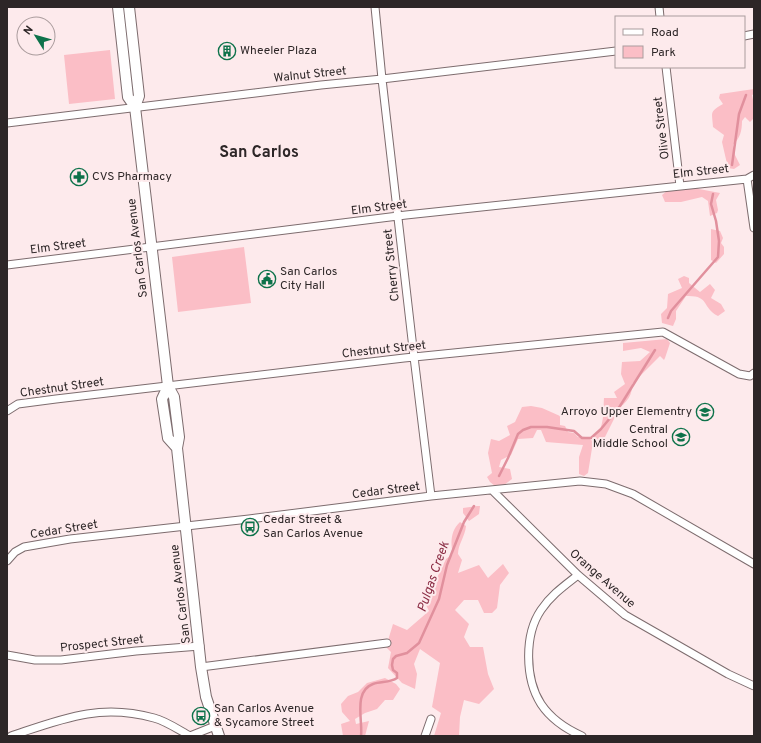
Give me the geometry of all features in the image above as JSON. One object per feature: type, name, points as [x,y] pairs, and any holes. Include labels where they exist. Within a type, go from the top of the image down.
[{"type":"main road","name":"San Carlos Avenue","points":[[118,7],[128,97],[136,107]]},
{"type":"main road","name":"San Carlos Avenue","points":[[129,7],[139,96],[136,107],[151,247],[168,386],[174,398],[179,437],[177,448],[200,646],[201,667],[206,697],[219,736]]},
{"type":"street","name":"Cherry Street","points":[[375,7],[382,79],[431,496]]},
{"type":"street","name":"Walnut Street","points":[[7,123],[615,51]]},
{"type":"street","name":"Olive Street","points":[[666,68],[680,186]]},
{"type":"street","name":"Elm Street","points":[[7,265],[398,216],[751,177]]},
{"type":"street","points":[[751,177],[754,228]]},
{"type":"street","name":"Chestnut Street","points":[[7,411],[18,404],[414,357],[664,332],[739,374],[750,376],[754,373]]},
{"type":"street","name":"Cedar Street","points":[[7,561],[15,552],[24,547],[70,539],[431,496],[493,491],[580,481],[613,486],[644,500],[754,564]]},
{"type":"street","name":"Orange Avenue","points":[[493,491],[578,575],[625,615],[728,674],[754,686]]},
{"type":"street","points":[[578,575],[551,596],[539,612],[530,640],[528,662],[531,680],[541,704],[556,720],[568,729],[582,736]]},
{"type":"street","points":[[201,667],[387,643]]},
{"type":"street","name":"Prospect Street","points":[[7,655],[35,660],[61,660],[136,651],[200,646]]},
{"type":"street","points":[[11,736],[66,718],[116,711],[155,718],[190,736],[215,726]]},
{"type":"street","points":[[425,736],[431,719]]},
{"type":"green space","points":[[110,50],[115,99],[69,104],[64,55]]},
{"type":"green space","points":[[754,89],[754,94],[752,95],[754,104],[754,118],[750,122],[745,117],[742,121],[739,137],[733,145],[735,155],[740,165],[734,169],[728,168],[722,142],[724,135],[713,127],[712,113],[723,104],[719,98],[720,94]]},
{"type":"green space","points":[[695,186],[699,189],[720,193],[716,200],[718,210],[717,213],[710,216],[708,201],[702,197],[681,202],[665,202],[662,195],[667,191]]},
{"type":"green space","points":[[711,229],[720,231],[723,238],[721,243],[724,247],[724,254],[716,263],[711,260]]},
{"type":"green space","points":[[244,247],[251,303],[178,312],[172,257]]},
{"type":"green space","points":[[684,276],[689,278],[689,283],[700,292],[710,284],[715,290],[711,298],[721,304],[725,311],[718,316],[709,309],[705,302],[699,297],[686,296],[676,311],[676,319],[673,326],[662,323],[661,314],[667,308],[668,294],[682,288],[678,279]]},
{"type":"green space","points":[[667,339],[670,343],[664,360],[660,356],[632,384],[631,393],[627,401],[612,412],[615,417],[605,437],[595,440],[594,437],[598,433],[602,424],[604,398],[617,398],[614,392],[625,384],[621,374],[622,362],[640,361],[650,352],[641,348],[623,351],[623,343]]},
{"type":"green space","points":[[531,406],[542,408],[560,416],[560,425],[565,426],[568,432],[574,433],[578,437],[587,437],[592,440],[593,442],[588,473],[584,476],[579,474],[579,457],[583,445],[546,442],[541,430],[537,430],[533,438],[518,439],[511,455],[501,460],[499,467],[510,469],[512,479],[504,485],[495,486],[490,482],[487,477],[492,473],[488,453],[491,439],[499,441],[510,435],[507,426],[515,422],[522,407]]},
{"type":"green space","points":[[480,506],[479,514],[469,521],[463,513],[463,508]]},
{"type":"green space","points":[[460,522],[466,526],[458,550],[458,554],[462,560],[458,573],[479,565],[488,578],[503,564],[509,573],[500,585],[497,608],[492,613],[484,613],[478,600],[464,600],[455,610],[469,624],[464,637],[470,647],[483,647],[488,674],[494,689],[479,704],[464,700],[460,717],[459,736],[434,736],[441,713],[432,707],[440,663],[420,649],[414,664],[417,674],[415,689],[402,683],[388,668],[391,652],[386,647],[393,624],[407,630],[429,611],[425,603],[446,559],[453,554],[452,537],[457,525]]},
{"type":"green space","points":[[385,678],[396,684],[400,689],[393,700],[385,700],[377,709],[365,713],[355,719],[356,724],[369,721],[365,736],[343,736],[341,724],[350,721],[342,712],[341,704],[348,696],[358,692],[367,683]]},
{"type":"waterway","name":"Pulgas Creek","points":[[732,165],[739,114],[746,95]]},
{"type":"waterway","name":"Pulgas Creek","points":[[668,318],[671,311],[718,257],[719,241],[716,221],[711,204],[713,194]]},
{"type":"waterway","name":"Pulgas Creek","points":[[499,476],[518,434],[523,430],[531,427],[547,427],[574,431],[582,438],[591,438],[601,429],[620,406],[655,350]]},
{"type":"waterway","name":"Pulgas Creek","points":[[361,736],[360,707],[363,693],[373,684],[391,681],[397,678],[397,673],[393,670],[393,659],[396,656],[407,653],[419,643],[439,599],[447,565],[464,522],[474,506]]},
{"type":"place","name":"Wheeler Plaza","points":[[227,51]]},
{"type":"place","name":"CVS Pharmacy","points":[[79,177]]},
{"type":"place","name":"San Carlos City Hall","points":[[267,279]]},
{"type":"place","name":"Arroyo Upper Elementry","points":[[705,412]]},
{"type":"place","name":"Central Middle School","points":[[681,437]]},
{"type":"place","name":"Cedar Street & San Carlos Avenue","points":[[250,527]]},
{"type":"place","name":"San Carlos Avenue & Sycamore Street","points":[[201,716]]},
{"type":"district","name":"San Carlos","points":[[259,153]]}]
